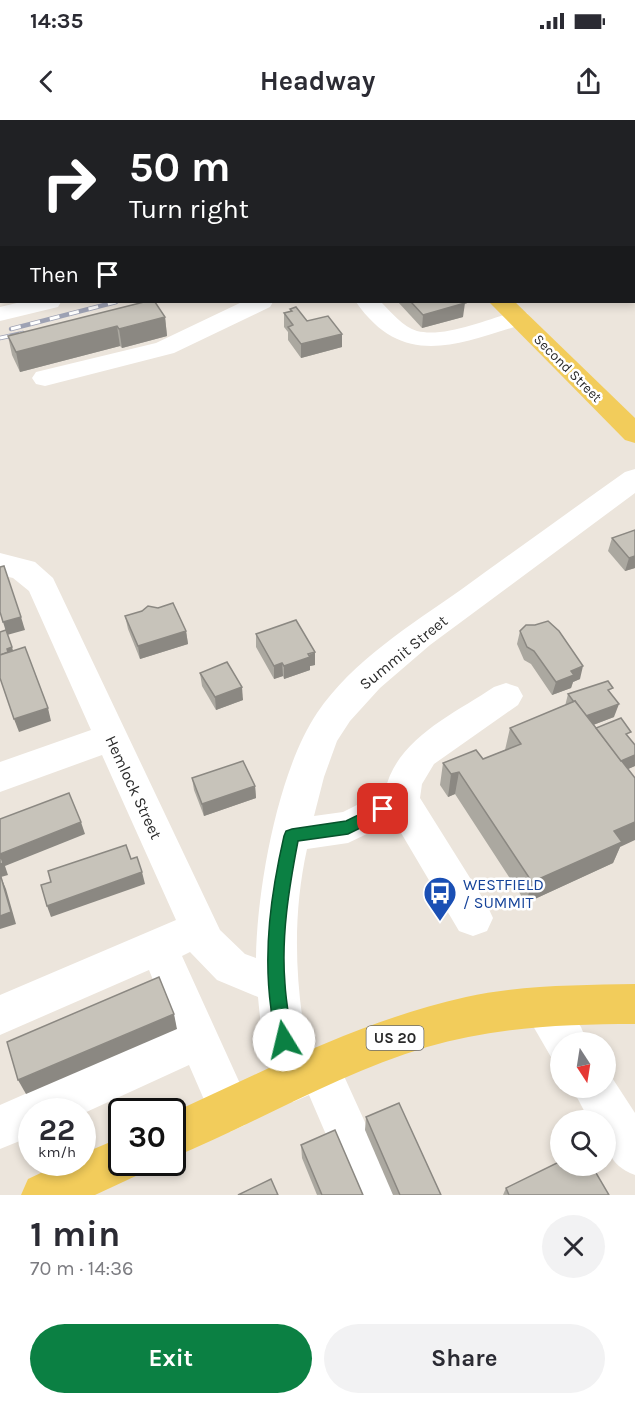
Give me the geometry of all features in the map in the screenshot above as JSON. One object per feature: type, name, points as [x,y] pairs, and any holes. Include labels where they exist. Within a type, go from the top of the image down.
[{"type":"main road","name":"Second Street","points":[[510,310],[635,434]]},
{"type":"main road","name":"US 20","points":[[186,1130],[383,1042],[439,1024],[492,1013],[543,1007],[635,1004]]},
{"type":"main road","points":[[44,1195],[108,1165]]},
{"type":"street","points":[[440,120],[461,120]]},
{"type":"street","points":[[0,314],[46,303]]},
{"type":"street","points":[[45,378],[165,348],[259,303]]},
{"type":"street","points":[[369,303],[390,325],[407,336],[429,339],[510,310]]},
{"type":"street","name":"Summit Street","points":[[375,1195],[352,1142],[306,1075],[280,1019],[276,985],[277,920],[281,886],[311,758],[326,728],[353,694],[377,670],[416,638],[635,479]]},
{"type":"street","name":"Hemlock Street","points":[[8,565],[35,577],[42,586],[206,943],[226,963],[245,974],[276,985]]},
{"type":"street","points":[[473,918],[401,800],[405,781],[422,754],[507,696]]},
{"type":"street","points":[[0,777],[110,737]]},
{"type":"street","points":[[292,836],[348,827],[401,800]]},
{"type":"street","points":[[28,1014],[115,984],[159,948],[200,929]]},
{"type":"street","points":[[159,948],[230,1110]]},
{"type":"street","points":[[543,1007],[559,1032]]},
{"type":"street","points":[[59,1095],[143,1054],[198,1039]]},
{"type":"street","points":[[602,1098],[629,1131]]},
{"type":"street","points":[[0,1127],[18,1120]]},
{"type":"building","points":[[140,303],[156,303],[165,317],[119,329],[117,326],[16,352],[8,336]]},
{"type":"building","points":[[412,303],[465,303],[423,315]]},
{"type":"building","points":[[296,307],[307,321],[328,316],[342,334],[301,344],[288,327],[293,325],[284,313]]},
{"type":"building","points":[[635,530],[635,556],[629,558],[612,538]]},
{"type":"building","points":[[4,566],[21,617],[3,622],[0,612],[0,567]]},
{"type":"building","points":[[173,603],[186,631],[138,646],[125,616],[142,611],[148,606],[158,608]]},
{"type":"building","points":[[296,620],[315,652],[308,654],[310,657],[284,666],[282,663],[274,666],[256,634]]},
{"type":"building","points":[[548,621],[559,631],[583,666],[571,671],[574,675],[556,682],[534,651],[527,647],[520,631],[526,625]]},
{"type":"building","points":[[6,630],[12,647],[7,649],[8,652],[0,655],[0,632]]},
{"type":"building","points":[[25,647],[48,708],[14,719],[0,678],[0,655]]},
{"type":"building","points":[[227,662],[242,687],[215,697],[200,673]]},
{"type":"building","points":[[608,681],[613,688],[608,690],[619,704],[586,716],[568,694]]},
{"type":"building","points":[[575,701],[635,778],[635,822],[614,831],[622,842],[532,882],[459,772],[451,774],[443,763],[476,750],[483,759],[521,744],[510,728]]},
{"type":"building","points":[[621,718],[631,732],[626,734],[635,745],[635,755],[621,761],[596,728]]},
{"type":"building","points":[[243,761],[255,786],[202,804],[192,778]]},
{"type":"building","points":[[69,793],[81,822],[0,854],[0,819]]},
{"type":"building","points":[[126,845],[131,859],[137,857],[142,872],[47,906],[41,885],[51,882],[48,871]]},
{"type":"building","points":[[0,877],[11,912],[0,916]]},
{"type":"building","points":[[159,977],[174,1014],[18,1080],[7,1042]]},
{"type":"building","points":[[399,1103],[441,1195],[400,1195],[366,1117]]},
{"type":"building","points":[[335,1130],[363,1195],[322,1195],[301,1145]]},
{"type":"building","points":[[550,1166],[550,1176],[598,1176],[609,1195],[509,1195],[506,1188]]},
{"type":"building","points":[[271,1179],[278,1195],[238,1195]]},
{"type":"railway","points":[[11,329],[112,303]]},
{"type":"railway","points":[[0,338],[23,333]]},
{"type":"place","name":"WESTFIELD / SUMMIT","points":[[440,922]]},
{"type":"route","points":[[284,1040],[276,985],[275,952],[281,886],[292,836],[348,827],[383,809]]}]
